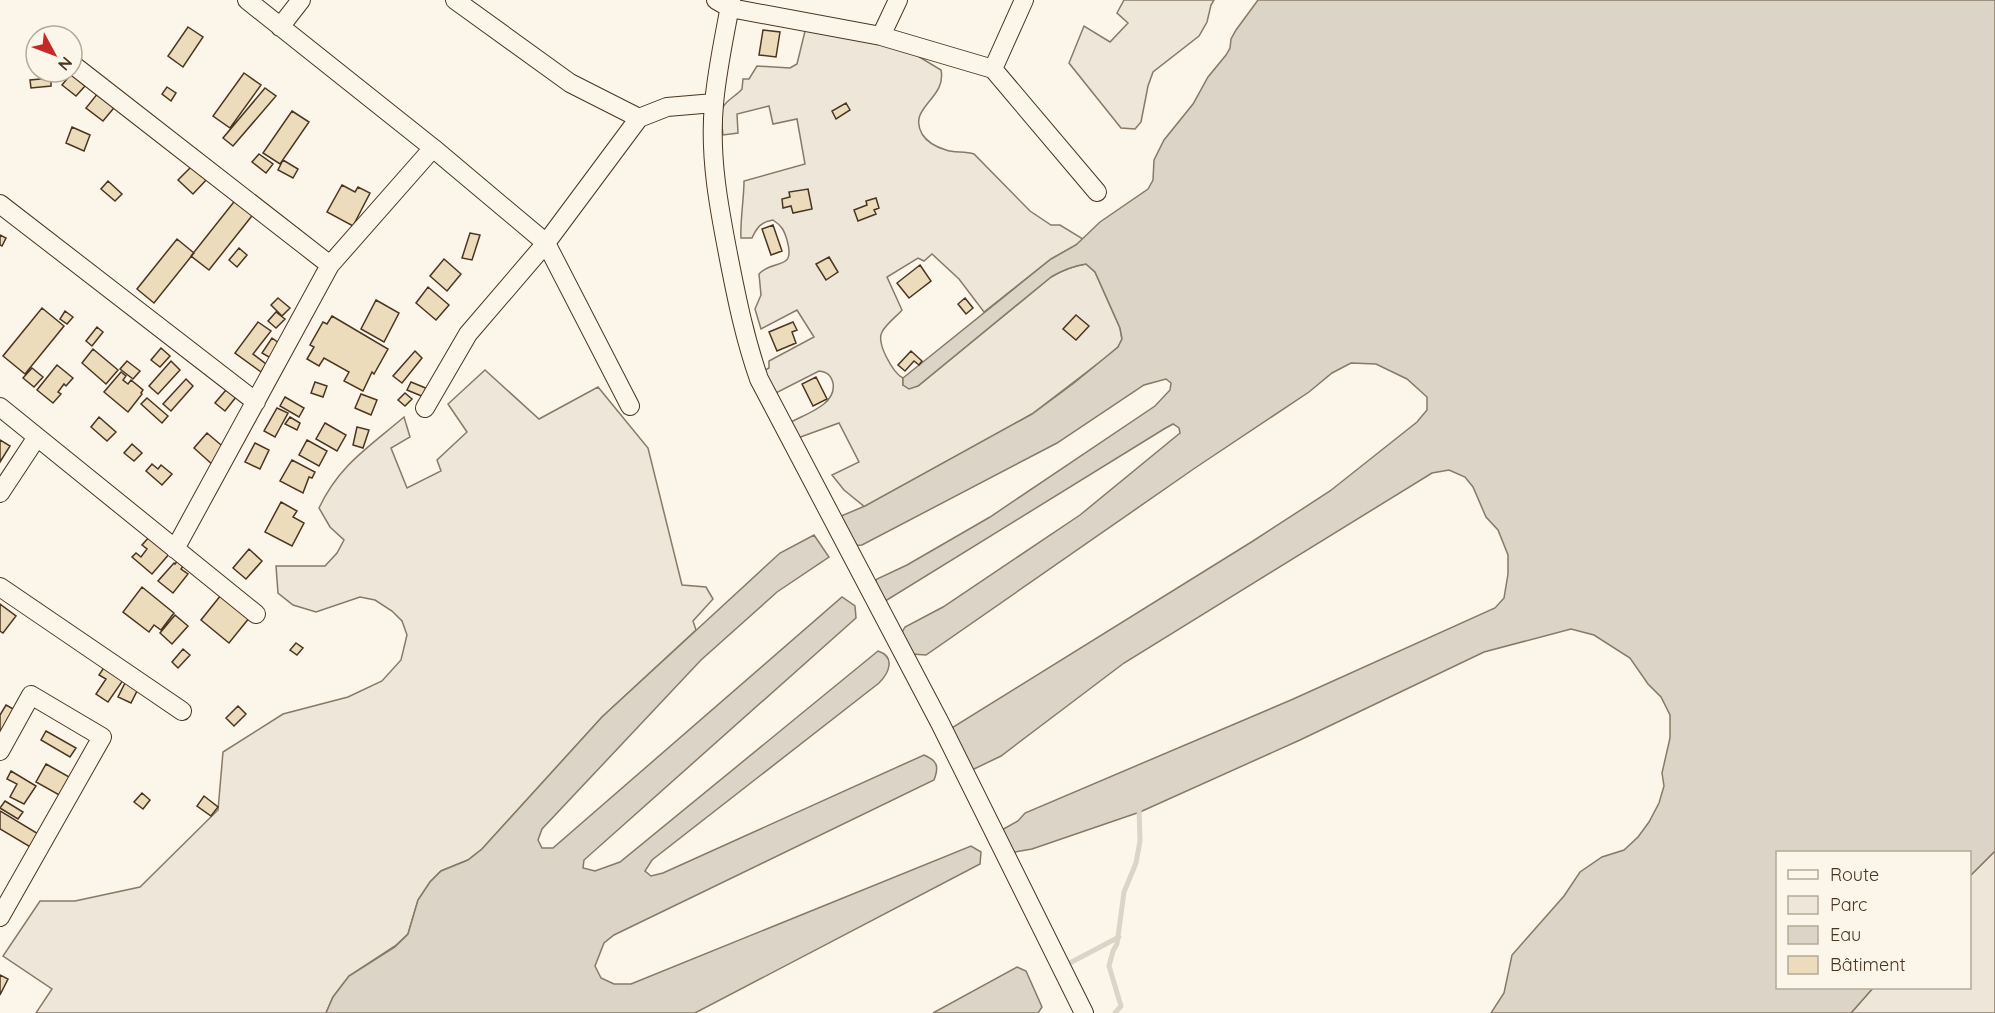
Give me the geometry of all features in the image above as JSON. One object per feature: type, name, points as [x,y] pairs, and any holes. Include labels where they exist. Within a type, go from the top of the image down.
[{"type":"street","points":[[247,0],[433,148],[546,243],[630,406]]},
{"type":"street","points":[[280,27],[301,0]]},
{"type":"street","points":[[455,0],[570,83],[639,118]]},
{"type":"street","points":[[881,36],[898,0]]},
{"type":"street","points":[[993,69],[1024,0]]},
{"type":"street","points":[[1084,1013],[940,723],[759,379],[741,325],[716,187],[713,142],[714,103],[726,3],[881,36],[993,69],[1097,192]]},
{"type":"street","points":[[84,73],[330,265]]},
{"type":"street","points":[[425,408],[468,334],[546,243],[639,118],[667,107],[714,103]]},
{"type":"street","points":[[175,549],[330,265],[433,148]]},
{"type":"street","points":[[0,204],[256,402]]},
{"type":"street","points":[[0,407],[256,614]]},
{"type":"street","points":[[0,493],[37,437]]},
{"type":"street","points":[[0,587],[182,711]]},
{"type":"street","points":[[0,751],[31,695],[102,738],[0,917]]},
{"type":"green space","points":[[1124,0],[1214,0],[1207,22],[1199,36],[1153,72],[1141,122],[1135,129],[1121,128],[1069,63],[1084,26],[1110,42],[1128,23],[1117,13]]},
{"type":"green space","points":[[806,27],[888,38],[941,70],[938,88],[919,117],[919,125],[924,137],[942,149],[974,154],[1030,211],[1051,225],[1060,225],[1083,239],[1051,259],[984,312],[959,279],[932,254],[924,261],[918,258],[887,277],[902,310],[882,332],[881,343],[890,364],[903,378],[903,385],[918,386],[1051,277],[1081,265],[1086,264],[1095,272],[1120,328],[1122,339],[1118,347],[1109,355],[1032,414],[865,507],[844,490],[832,475],[859,462],[839,423],[795,439],[789,423],[825,403],[833,391],[830,376],[819,371],[770,396],[760,373],[769,368],[769,361],[814,337],[797,310],[761,329],[755,309],[761,295],[759,274],[771,266],[786,261],[789,257],[787,240],[782,228],[773,220],[760,226],[752,238],[741,238],[744,181],[805,164],[797,119],[773,124],[769,106],[737,114],[738,133],[723,135],[722,109],[742,89],[743,79],[749,79],[757,66],[790,68],[797,64]]},
{"type":"green space","points":[[485,370],[539,419],[598,387],[648,448],[682,585],[706,587],[713,599],[693,621],[696,630],[602,717],[482,849],[468,860],[441,871],[430,882],[418,900],[408,934],[395,946],[349,976],[333,997],[326,1013],[36,1013],[52,989],[3,956],[40,901],[75,901],[140,887],[218,810],[223,752],[283,714],[348,697],[382,681],[401,660],[407,635],[402,621],[392,611],[375,600],[360,597],[316,612],[293,605],[278,593],[276,566],[325,566],[337,553],[344,540],[330,527],[319,508],[345,468],[404,417],[410,437],[391,448],[407,488],[441,471],[437,460],[467,432],[448,404]]},
{"type":"green space","points":[[1995,851],[1995,1013],[1851,1013],[1872,989],[1971,989],[1971,875]]},
{"type":"water","points":[[1258,0],[1995,0],[1995,851],[1971,875],[1971,851],[1776,851],[1776,989],[1872,989],[1851,1013],[1491,1013],[1504,993],[1512,955],[1564,896],[1580,872],[1602,857],[1624,850],[1638,837],[1659,803],[1664,786],[1662,773],[1670,738],[1670,715],[1661,697],[1648,684],[1630,658],[1594,635],[1571,629],[1484,652],[1300,740],[1140,812],[1032,849],[1004,851],[1000,831],[1018,821],[1025,813],[1291,700],[1495,608],[1504,598],[1508,555],[1498,530],[1486,517],[1473,487],[1465,477],[1449,470],[1432,473],[1124,663],[1001,756],[970,771],[950,729],[1330,491],[1417,422],[1427,410],[1427,397],[1407,379],[1376,364],[1351,363],[1332,373],[1309,392],[1195,468],[926,655],[912,654],[900,636],[905,627],[943,607],[1080,515],[1180,433],[1179,428],[1173,424],[1164,429],[887,600],[879,600],[872,585],[877,579],[907,565],[990,517],[1155,406],[1170,390],[1171,383],[1166,379],[1144,385],[1057,443],[862,545],[851,546],[838,521],[841,516],[865,506],[1032,414],[1118,347],[1122,339],[1120,328],[1095,272],[1086,264],[1051,277],[918,386],[909,389],[903,385],[903,378],[1051,259],[1076,245],[1100,222],[1148,189],[1153,180],[1154,160],[1164,140],[1193,104],[1208,77],[1226,55],[1236,30]]},
{"type":"water","points":[[814,535],[829,557],[777,592],[701,660],[542,829],[538,840],[542,848],[553,848],[842,597],[855,606],[856,618],[584,860],[583,868],[595,871],[620,862],[878,651],[884,654],[889,661],[886,675],[879,683],[652,860],[645,871],[651,876],[663,873],[924,755],[935,762],[937,771],[934,780],[614,935],[604,943],[595,966],[601,978],[614,984],[631,984],[971,846],[981,852],[980,864],[695,1013],[326,1013],[333,997],[349,976],[395,947],[408,934],[418,900],[441,871],[468,860],[482,849],[602,717],[780,553]]},
{"type":"water","points":[[1017,967],[1026,971],[1042,1007],[1038,1013],[933,1013]]},
{"type":"building","points":[[188,27],[203,37],[183,67],[168,56]]},
{"type":"building","points":[[763,30],[780,32],[776,57],[759,55]]},
{"type":"building","points":[[244,73],[261,85],[230,128],[213,116]]},
{"type":"building","points":[[106,83],[123,97],[103,121],[86,108]]},
{"type":"building","points":[[30,84],[51,84],[51,86],[31,88]]},
{"type":"building","points":[[83,84],[85,86],[76,96],[62,85]]},
{"type":"building","points":[[167,87],[176,93],[171,101],[162,94]]},
{"type":"building","points":[[265,88],[276,96],[233,146],[223,138]]},
{"type":"building","points":[[846,103],[850,110],[836,119],[832,111]]},
{"type":"building","points":[[292,111],[309,122],[280,164],[263,153]]},
{"type":"building","points":[[72,127],[90,135],[84,151],[66,143]]},
{"type":"building","points":[[259,154],[273,164],[266,173],[252,162]]},
{"type":"building","points":[[283,160],[298,169],[293,178],[278,170]]},
{"type":"building","points":[[194,164],[208,178],[193,194],[178,180]]},
{"type":"building","points":[[108,181],[122,194],[115,201],[101,189]]},
{"type":"building","points":[[342,185],[355,192],[358,187],[370,193],[353,226],[327,212]]},
{"type":"building","points":[[808,189],[812,209],[793,213],[791,206],[783,208],[782,199],[790,197],[789,192]]},
{"type":"building","points":[[237,198],[255,212],[209,270],[191,256]]},
{"type":"building","points":[[876,198],[879,208],[874,210],[876,214],[858,221],[854,210],[867,205],[866,201]]},
{"type":"building","points":[[773,225],[782,251],[771,255],[762,229]]},
{"type":"building","points":[[470,233],[480,235],[472,260],[462,258]]},
{"type":"building","points":[[0,235],[6,238],[2,246],[0,245]]},
{"type":"building","points":[[177,239],[194,253],[154,303],[137,289]]},
{"type":"building","points":[[239,248],[247,255],[237,267],[229,260]]},
{"type":"building","points":[[829,257],[838,272],[826,280],[816,264]]},
{"type":"building","points":[[444,259],[461,274],[447,291],[430,276]]},
{"type":"building","points":[[920,265],[931,281],[909,298],[897,283]]},
{"type":"building","points":[[428,287],[449,305],[436,320],[416,303]]},
{"type":"building","points":[[278,298],[290,308],[282,316],[271,305]]},
{"type":"building","points":[[965,298],[973,308],[966,314],[958,304]]},
{"type":"building","points":[[376,300],[399,313],[384,342],[361,329]]},
{"type":"building","points":[[42,308],[64,326],[25,374],[3,356]]},
{"type":"building","points":[[65,311],[73,317],[67,324],[60,319]]},
{"type":"building","points":[[276,312],[285,319],[276,328],[268,321]]},
{"type":"building","points":[[1076,315],[1089,326],[1076,340],[1063,329]]},
{"type":"building","points":[[332,316],[388,349],[374,374],[372,372],[363,391],[344,381],[349,372],[324,358],[319,366],[307,359],[314,347],[310,345],[323,322],[327,324]]},
{"type":"building","points":[[258,322],[271,331],[253,354],[266,364],[261,372],[235,353]]},
{"type":"building","points":[[793,322],[797,330],[792,332],[796,343],[777,351],[769,332]]},
{"type":"building","points":[[97,327],[103,332],[92,346],[86,341]]},
{"type":"building","points":[[272,338],[283,346],[274,360],[262,353]]},
{"type":"building","points":[[161,348],[170,356],[160,367],[151,360]]},
{"type":"building","points":[[93,349],[118,370],[106,384],[82,363]]},
{"type":"building","points":[[415,351],[422,358],[402,383],[393,376]]},
{"type":"building","points":[[911,351],[922,361],[919,365],[914,361],[905,371],[898,365]]},
{"type":"building","points":[[127,361],[140,371],[133,379],[120,369]]},
{"type":"building","points":[[171,361],[180,370],[158,394],[149,386]]},
{"type":"building","points":[[57,365],[73,378],[66,386],[64,384],[58,392],[61,394],[53,403],[37,390]]},
{"type":"building","points":[[32,368],[43,377],[34,387],[23,378]]},
{"type":"building","points":[[121,372],[126,376],[123,380],[128,384],[131,380],[143,390],[128,412],[104,392]]},
{"type":"building","points":[[816,377],[827,399],[813,406],[802,384]]},
{"type":"building","points":[[186,379],[193,386],[171,411],[163,404]]},
{"type":"building","points":[[315,382],[327,386],[323,397],[311,393]]},
{"type":"building","points":[[411,382],[428,389],[424,397],[407,390]]},
{"type":"building","points":[[231,384],[240,392],[225,411],[215,403]]},
{"type":"building","points":[[405,393],[412,399],[405,406],[398,400]]},
{"type":"building","points":[[361,394],[377,400],[371,415],[355,408]]},
{"type":"building","points":[[285,397],[304,408],[299,417],[280,406]]},
{"type":"building","points":[[147,398],[168,416],[162,423],[141,404]]},
{"type":"building","points":[[277,408],[288,413],[275,437],[264,431]]},
{"type":"building","points":[[99,417],[116,432],[107,441],[91,427]]},
{"type":"building","points":[[290,417],[300,423],[297,430],[285,424]]},
{"type":"building","points":[[325,423],[346,435],[337,451],[316,439]]},
{"type":"building","points":[[357,427],[369,430],[363,448],[353,445]]},
{"type":"building","points":[[207,433],[227,450],[214,466],[194,448]]},
{"type":"building","points":[[0,440],[10,446],[0,462]]},
{"type":"building","points":[[307,440],[327,451],[319,466],[299,455]]},
{"type":"building","points":[[255,443],[269,450],[260,469],[245,462]]},
{"type":"building","points":[[132,444],[142,453],[134,461],[124,453]]},
{"type":"building","points":[[292,460],[315,472],[312,478],[309,477],[303,493],[280,481]]},
{"type":"building","points":[[152,464],[158,469],[161,465],[172,474],[162,485],[146,471]]},
{"type":"building","points":[[281,502],[297,511],[293,517],[304,523],[292,546],[265,532]]},
{"type":"building","points":[[150,536],[170,553],[152,574],[132,557],[136,553],[141,557],[147,549],[142,545]]},
{"type":"building","points":[[249,549],[262,561],[246,579],[233,568]]},
{"type":"building","points":[[178,560],[184,565],[181,569],[188,574],[173,593],[158,581]]},
{"type":"building","points":[[229,585],[258,607],[229,643],[201,620]]},
{"type":"building","points":[[142,587],[174,613],[161,630],[154,625],[149,632],[123,612]]},
{"type":"building","points":[[0,604],[16,616],[3,633],[0,631]]},
{"type":"building","points":[[175,615],[188,626],[172,644],[160,633]]},
{"type":"building","points":[[296,643],[303,648],[297,655],[290,650]]},
{"type":"building","points":[[183,649],[190,655],[178,668],[172,662]]},
{"type":"building","points":[[109,660],[128,673],[108,702],[96,694],[106,679],[99,675]]},
{"type":"building","points":[[128,677],[141,683],[131,703],[118,697]]},
{"type":"building","points":[[6,705],[17,711],[4,733],[0,730],[0,715]]},
{"type":"building","points":[[238,706],[246,714],[234,726],[226,718]]},
{"type":"building","points":[[46,731],[76,748],[70,757],[41,740]]},
{"type":"building","points":[[46,764],[71,778],[61,796],[36,782]]},
{"type":"building","points":[[11,771],[36,786],[24,804],[10,797],[17,784],[7,779]]},
{"type":"building","points":[[142,793],[150,800],[143,809],[134,802]]},
{"type":"building","points":[[204,796],[218,807],[211,816],[197,806]]},
{"type":"building","points":[[5,801],[23,812],[18,819],[0,808]]},
{"type":"building","points":[[0,811],[40,835],[32,848],[0,829]]},
{"type":"building","points":[[0,975],[8,979],[0,995]]},
{"type":"waterway","points":[[1115,1013],[1121,1006],[1109,966],[1117,944],[1124,892],[1136,863],[1140,841],[1139,806]]},
{"type":"waterway","points":[[1064,966],[1119,937]]}]
